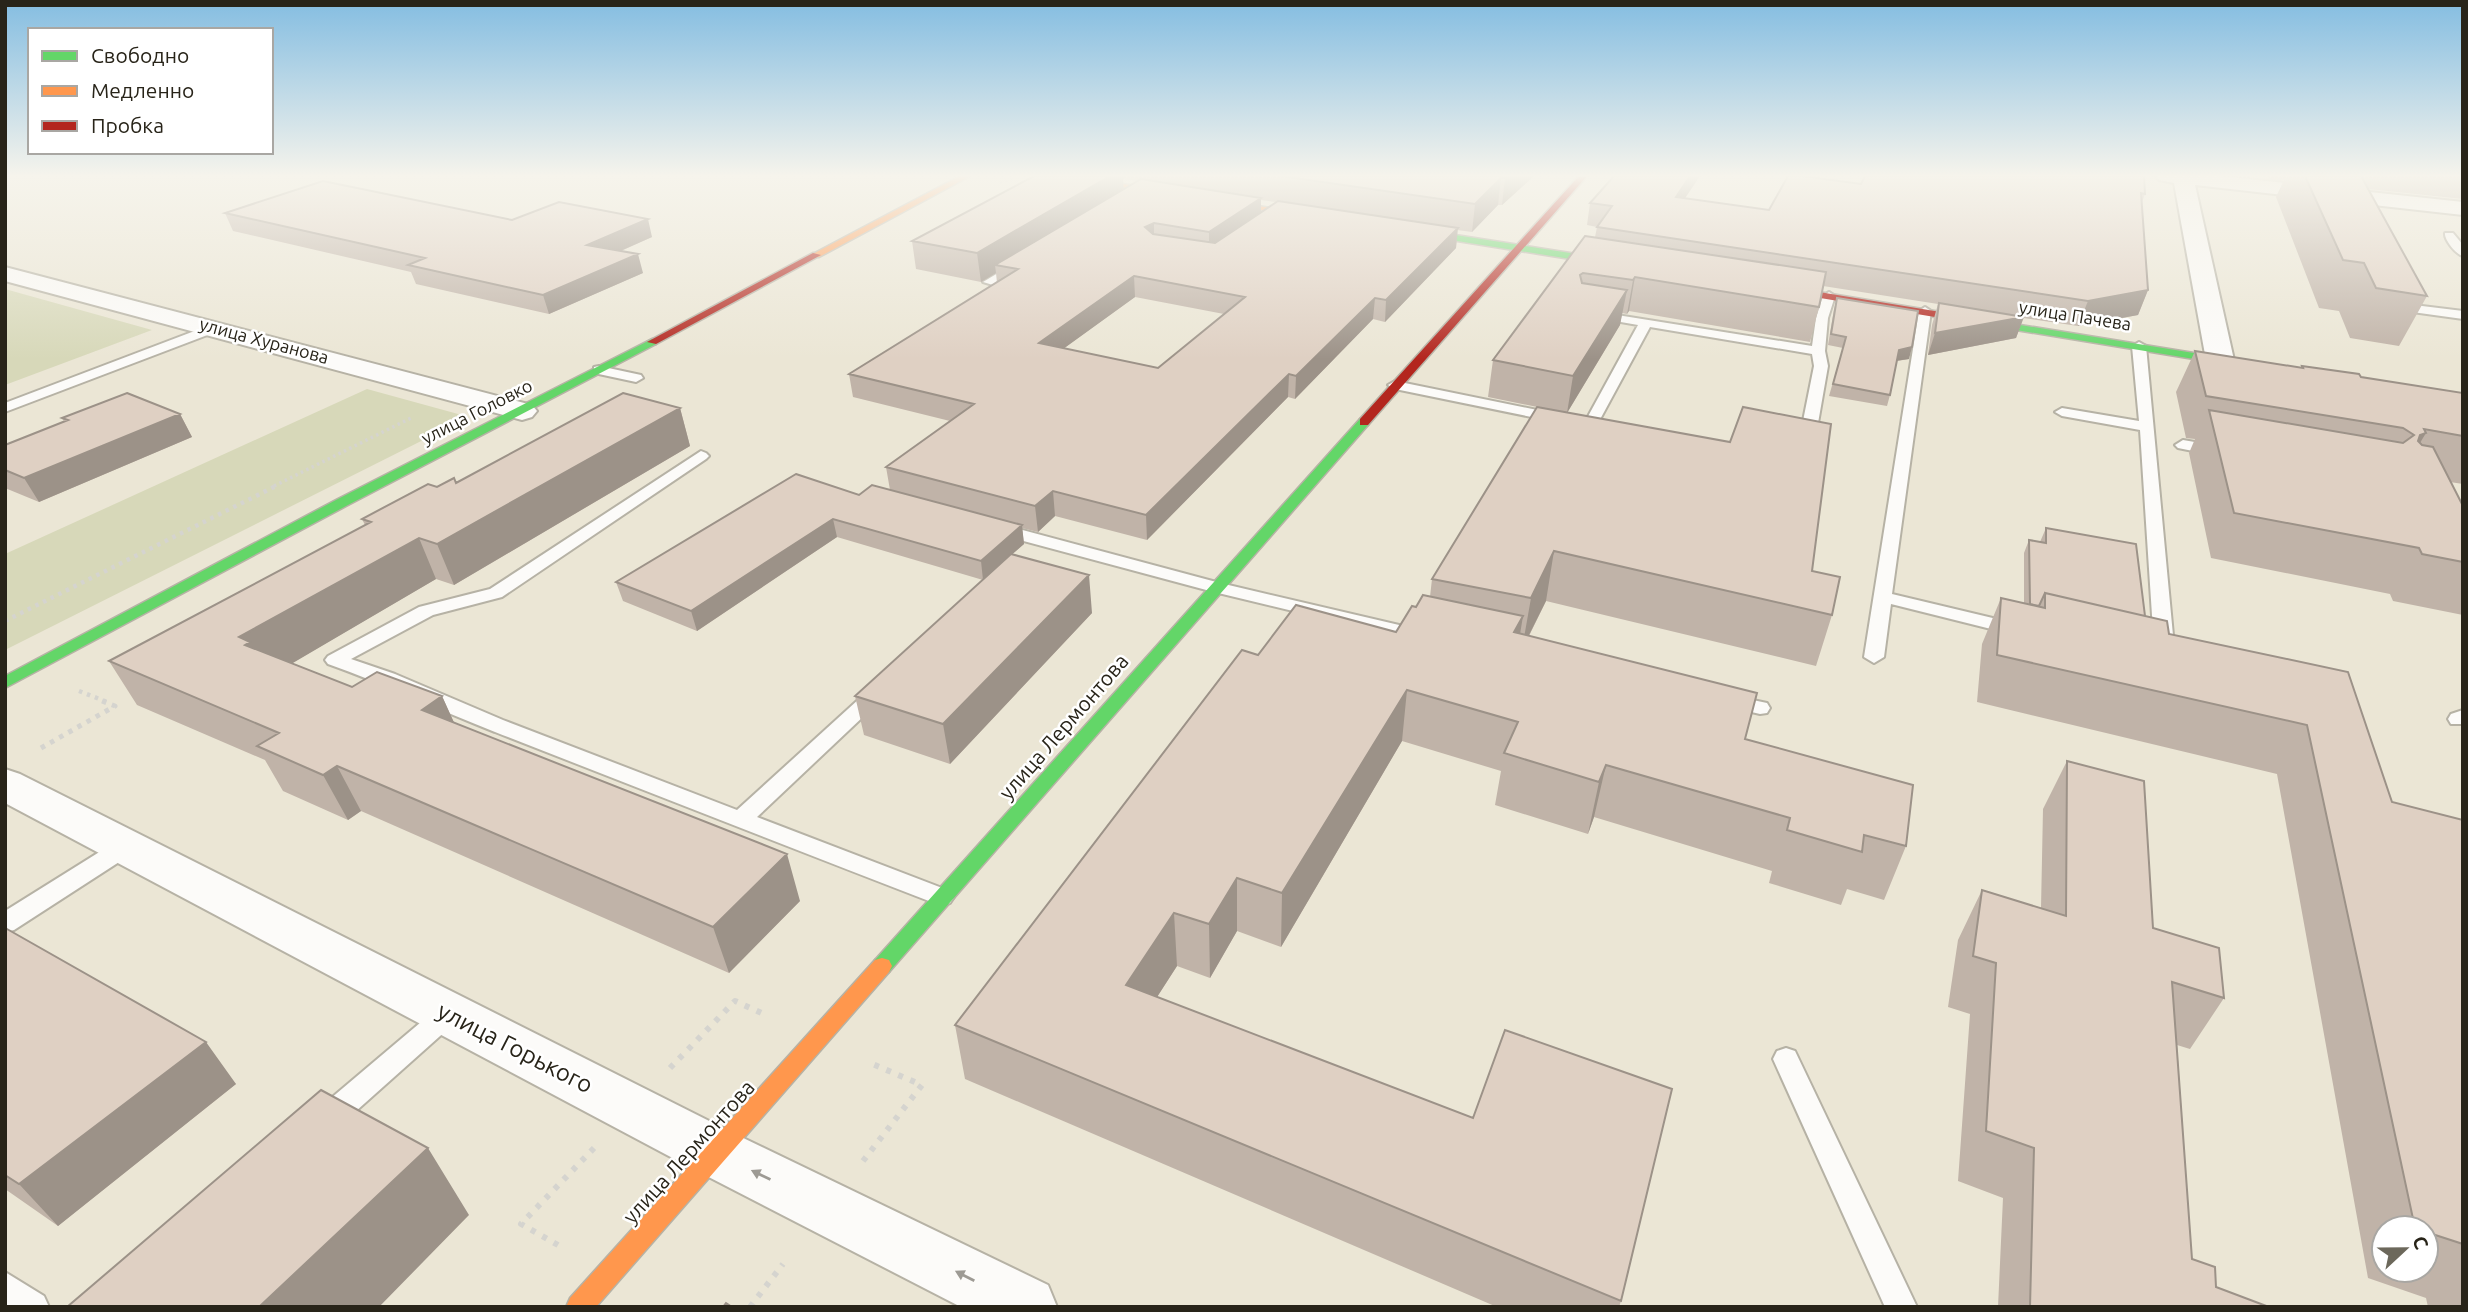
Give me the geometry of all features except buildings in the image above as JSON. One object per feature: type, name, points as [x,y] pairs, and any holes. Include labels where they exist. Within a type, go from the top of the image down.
[{"type":"street","name":"улица Головко","points":[[5,683],[341,503],[522,411],[850,237]]},
{"type":"street","points":[[1453,237],[1636,266]]},
{"type":"street","name":"улица Лермонтова","points":[[579,1307],[1527,237]]},
{"type":"street","points":[[2192,237],[2220,360]]},
{"type":"street","name":"улица Хуранова","points":[[5,274],[522,411]]},
{"type":"street","name":"улица Пачева","points":[[1760,285],[2260,366]]},
{"type":"street","name":"улица Горького","points":[[5,784],[717,1153],[1026,1307]]},
{"type":"lane","points":[[2451,237],[2463,253]]},
{"type":"lane","points":[[989,282],[1025,261]]},
{"type":"lane","points":[[2397,284],[2409,308],[2463,316]]},
{"type":"lane","points":[[1792,451],[1804,453],[1821,366],[1818,351],[1822,318],[1829,296]]},
{"type":"lane","points":[[1874,657],[1925,311]]},
{"type":"lane","points":[[1582,312],[1818,351]]},
{"type":"lane","points":[[1395,385],[1590,425],[1600,420],[1645,323]]},
{"type":"lane","points":[[5,408],[213,328]]},
{"type":"lane","points":[[2139,346],[2165,664],[2151,661]]},
{"type":"lane","points":[[599,370],[636,378]]},
{"type":"lane","points":[[2062,412],[2147,427]]},
{"type":"lane","points":[[2183,445],[2235,454]]},
{"type":"lane","points":[[701,456],[496,593],[426,611],[335,660],[388,678],[495,725],[942,897]]},
{"type":"lane","points":[[977,523],[1216,587],[1446,642]]},
{"type":"lane","points":[[1883,597],[2031,632]]},
{"type":"lane","points":[[740,820],[890,680]]},
{"type":"lane","points":[[1705,696],[1760,708]]},
{"type":"lane","points":[[5,923],[125,847]]},
{"type":"lane","points":[[304,1138],[449,1013]]},
{"type":"lane","points":[[1786,1059],[1901,1307]]},
{"type":"lane","points":[[5,1286],[33,1307]]},
{"type":"path","points":[[5,621],[419,414]]},
{"type":"path","points":[[41,748],[114,706],[72,689]]},
{"type":"path","points":[[670,1068],[735,1002],[769,1017]]},
{"type":"path","points":[[863,1161],[922,1085],[870,1063]]},
{"type":"path","points":[[562,1247],[521,1224],[595,1147]]},
{"type":"path","points":[[750,1307],[783,1264]]},
{"type":"green space","points":[[5,289],[152,330],[5,385]]},
{"type":"green space","points":[[367,389],[469,417],[5,650],[5,554]]},
{"type":"traffic: fast","points":[[1450,237],[1621,264]]},
{"type":"traffic: fast","points":[[1965,319],[2243,364]]},
{"type":"traffic: fast","points":[[5,683],[341,503],[652,342]]},
{"type":"traffic: fast","points":[[882,966],[1364,422]]},
{"type":"traffic: slow","points":[[816,255],[850,237]]},
{"type":"traffic: slow","points":[[579,1307],[882,966]]},
{"type":"traffic: jam","points":[[1364,422],[1528,237]]},
{"type":"traffic: jam","points":[[652,342],[816,255]]},
{"type":"traffic: jam","points":[[1770,287],[1965,319]]}]
